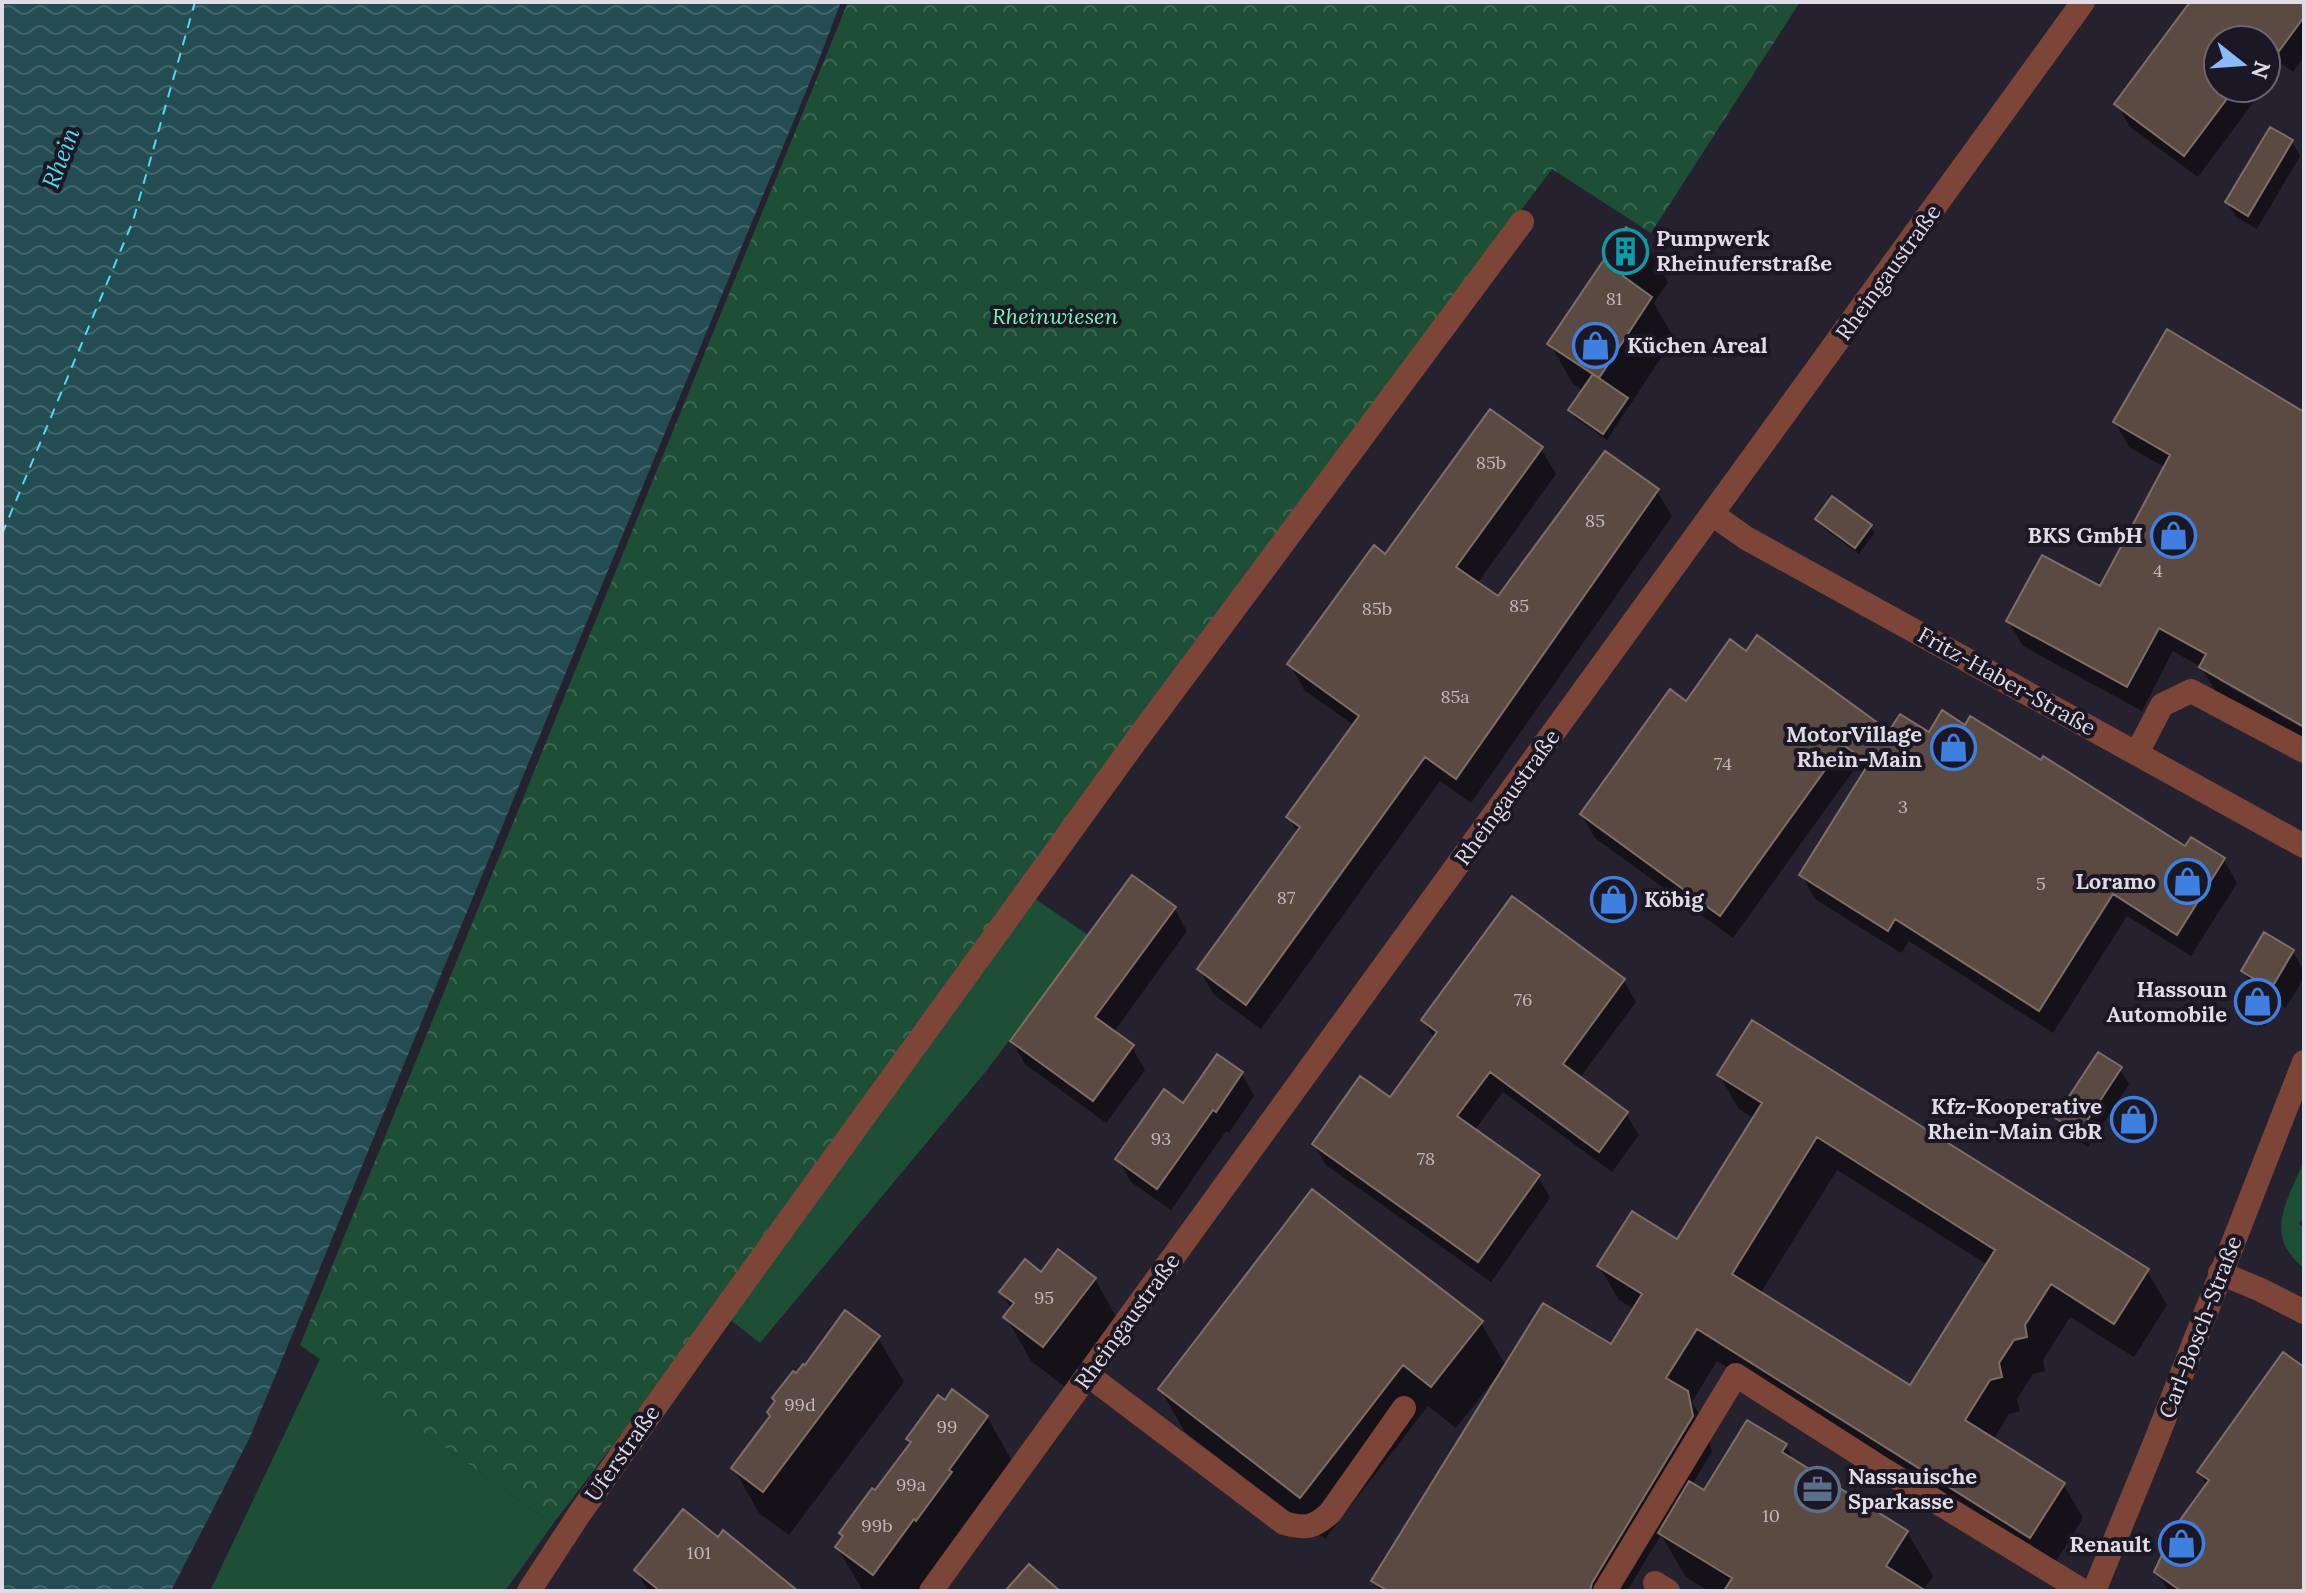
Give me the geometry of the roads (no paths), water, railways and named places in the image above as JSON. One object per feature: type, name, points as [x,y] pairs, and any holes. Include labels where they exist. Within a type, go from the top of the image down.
[{"type":"street","name":"Rheingaustraße","points":[[931,1591],[2083,2]]},
{"type":"street","name":"Uferstraße","points":[[529,1591],[580,1513],[719,1317],[1135,742],[1522,222]]},
{"type":"street","name":"Fritz-Haber-Straße","points":[[1712,514],[1746,538],[2304,846]]},
{"type":"street","points":[[2137,753],[2162,705],[2191,691],[2304,751]]},
{"type":"street","name":"Carl-Bosch-Straße","points":[[2094,1591],[2302,1074]]},
{"type":"street","points":[[2220,1273],[2304,1312]]},
{"type":"street","points":[[1088,1375],[1284,1523],[1300,1528],[1318,1525],[1330,1513],[1404,1408]]},
{"type":"street","points":[[1605,1591],[1736,1375],[2083,1591]]},
{"type":"water","name":"Rhein","points":[[2,2],[841,2],[250,1437],[171,1591],[2,1591]]},
{"type":"place","name":"Pumpwerk Rheinuferstraße","points":[[1625,251]]},
{"type":"place","name":"Küchen Areal","points":[[1596,345]]},
{"type":"place","name":"BKS GmbH","points":[[2174,535]]},
{"type":"place","name":"MotorVillage Rhein-Main","points":[[1953,747]]},
{"type":"place","name":"Loramo","points":[[2187,881]]},
{"type":"place","name":"Köbig","points":[[1613,899]]},
{"type":"place","name":"Hassoun Automobile","points":[[2258,1002]]},
{"type":"place","name":"Kfz-Kooperative Rhein-Main GbR","points":[[2133,1119]]},
{"type":"place","name":"Nassauische Sparkasse","points":[[1817,1489]]},
{"type":"place","name":"Renault","points":[[2182,1544]]},
{"type":"park label","name":"Rheinwiesen","points":[[1055,316]]}]
